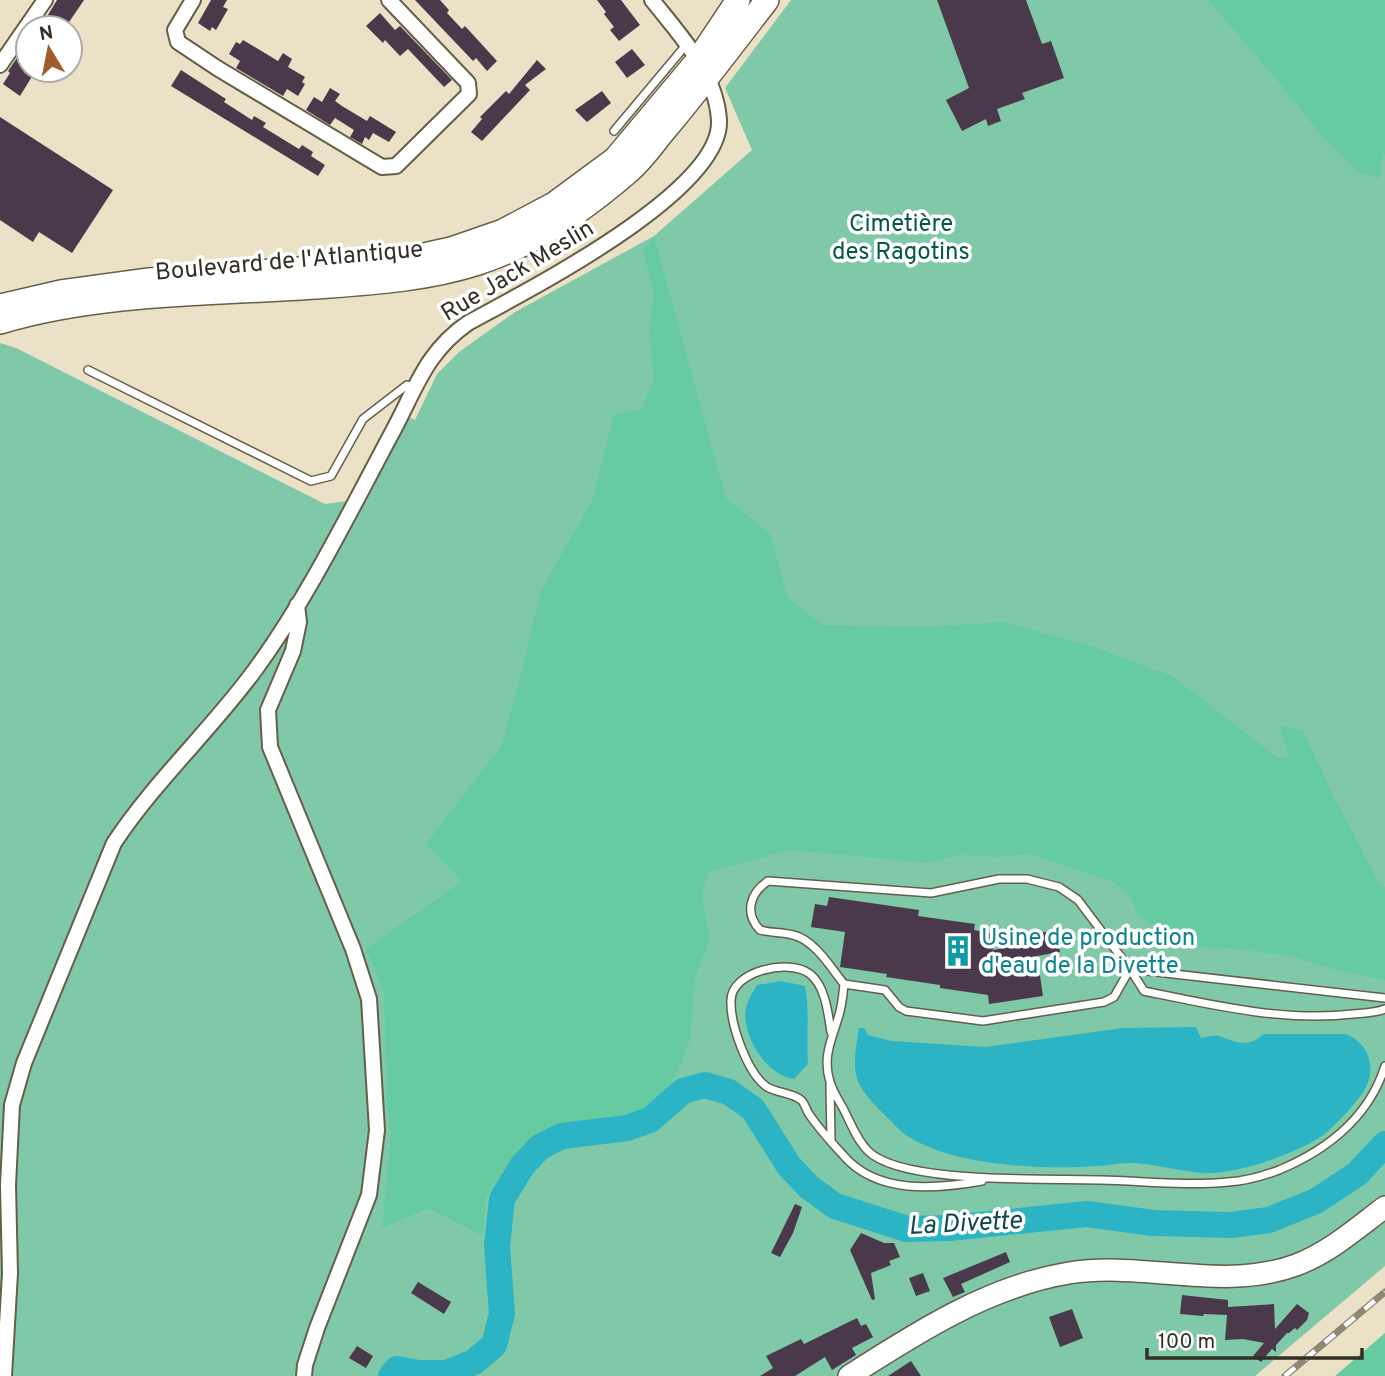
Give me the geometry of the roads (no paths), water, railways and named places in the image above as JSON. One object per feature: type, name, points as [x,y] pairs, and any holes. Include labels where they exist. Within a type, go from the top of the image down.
[{"type":"main road","name":"Boulevard de l'Atlantique","points":[[0,322],[70,306],[382,282],[433,275],[480,263],[520,246],[573,216],[630,171],[738,0]]},
{"type":"main road","name":"Boulevard de l'Atlantique","points":[[0,306],[61,292],[115,284],[391,262],[451,249],[503,231],[554,204],[615,159],[697,61],[767,0]]},
{"type":"main road","points":[[849,1376],[947,1318],[1020,1286],[1067,1274],[1103,1270],[1231,1277],[1275,1272],[1318,1255],[1341,1241],[1385,1206]]},
{"type":"street","points":[[0,65],[45,0]]},
{"type":"street","points":[[193,0],[175,30],[178,42],[382,167],[396,166],[469,94],[468,83],[389,0]]},
{"type":"street","name":"Rue Jack Meslin","points":[[4,1376],[10,1273],[9,1135],[12,1105],[24,1063],[114,843],[133,814],[253,673],[297,605],[353,507],[413,388],[433,355],[452,334],[618,236],[675,191],[706,156],[719,125],[717,108],[697,61],[652,0]]},
{"type":"street","points":[[297,605],[299,622],[293,651],[268,710],[270,747],[353,949],[369,999],[377,1130],[369,1195],[317,1328],[304,1365],[304,1376]]},
{"type":"lane","points":[[614,131],[697,61]]},
{"type":"lane","points":[[88,370],[311,481],[331,476],[363,419],[407,385],[413,388]]},
{"type":"lane","points":[[1130,969],[1114,997],[1104,1002],[983,1021],[906,1010],[899,1007],[885,990],[844,984],[803,939],[793,934],[760,930],[755,924],[750,905],[759,887],[768,881],[931,892],[999,879],[1041,882],[1059,887],[1078,900],[1130,969],[1144,991],[1220,1007],[1301,1016],[1343,1016],[1385,1009]]},
{"type":"lane","points":[[832,1033],[821,990],[810,974],[802,969],[791,966],[764,970],[742,982],[732,993],[732,1014],[740,1046],[758,1077],[766,1086],[801,1100],[809,1114],[857,1170],[895,1183],[936,1188],[989,1179]]},
{"type":"lane","points":[[1130,969],[1385,998]]},
{"type":"lane","points":[[831,1141],[830,1081],[826,1060],[839,1015],[844,984]]},
{"type":"lane","points":[[830,1081],[855,1132],[871,1154],[897,1166],[989,1179],[1108,1180],[1182,1185],[1251,1179],[1278,1170],[1333,1140],[1364,1110],[1378,1087],[1385,1066]]},
{"type":"water","points":[[781,981],[805,986],[808,1064],[794,1079],[775,1071],[760,1056],[750,1037],[745,1016],[747,1004],[757,985]]},
{"type":"water","points":[[1196,1027],[1201,1038],[1217,1036],[1242,1043],[1264,1034],[1345,1034],[1364,1047],[1370,1061],[1370,1077],[1360,1097],[1343,1117],[1313,1142],[1258,1164],[1223,1172],[1202,1173],[1137,1163],[1075,1167],[998,1164],[947,1153],[925,1145],[898,1129],[867,1096],[857,1078],[855,1068],[859,1028],[864,1028],[868,1035],[891,1041],[985,1047],[1123,1028]]},
{"type":"waterway","name":"La Divette","points":[[391,1376],[397,1369],[419,1373],[446,1373],[474,1362],[494,1345],[502,1314],[497,1246],[502,1199],[522,1166],[540,1147],[562,1136],[627,1128],[650,1120],[683,1091],[705,1085],[729,1092],[753,1109],[789,1166],[809,1187],[835,1206],[907,1229],[949,1228],[1087,1214],[1153,1223],[1231,1225],[1269,1220],[1316,1201],[1357,1174],[1385,1144]]},
{"type":"railway","points":[[1285,1376],[1385,1292]]},
{"type":"place","name":"Usine de production d'eau de la Divette","points":[[958,951]]},
{"type":"park label","name":"Cimetière des Ragotins","points":[[901,237]]}]
